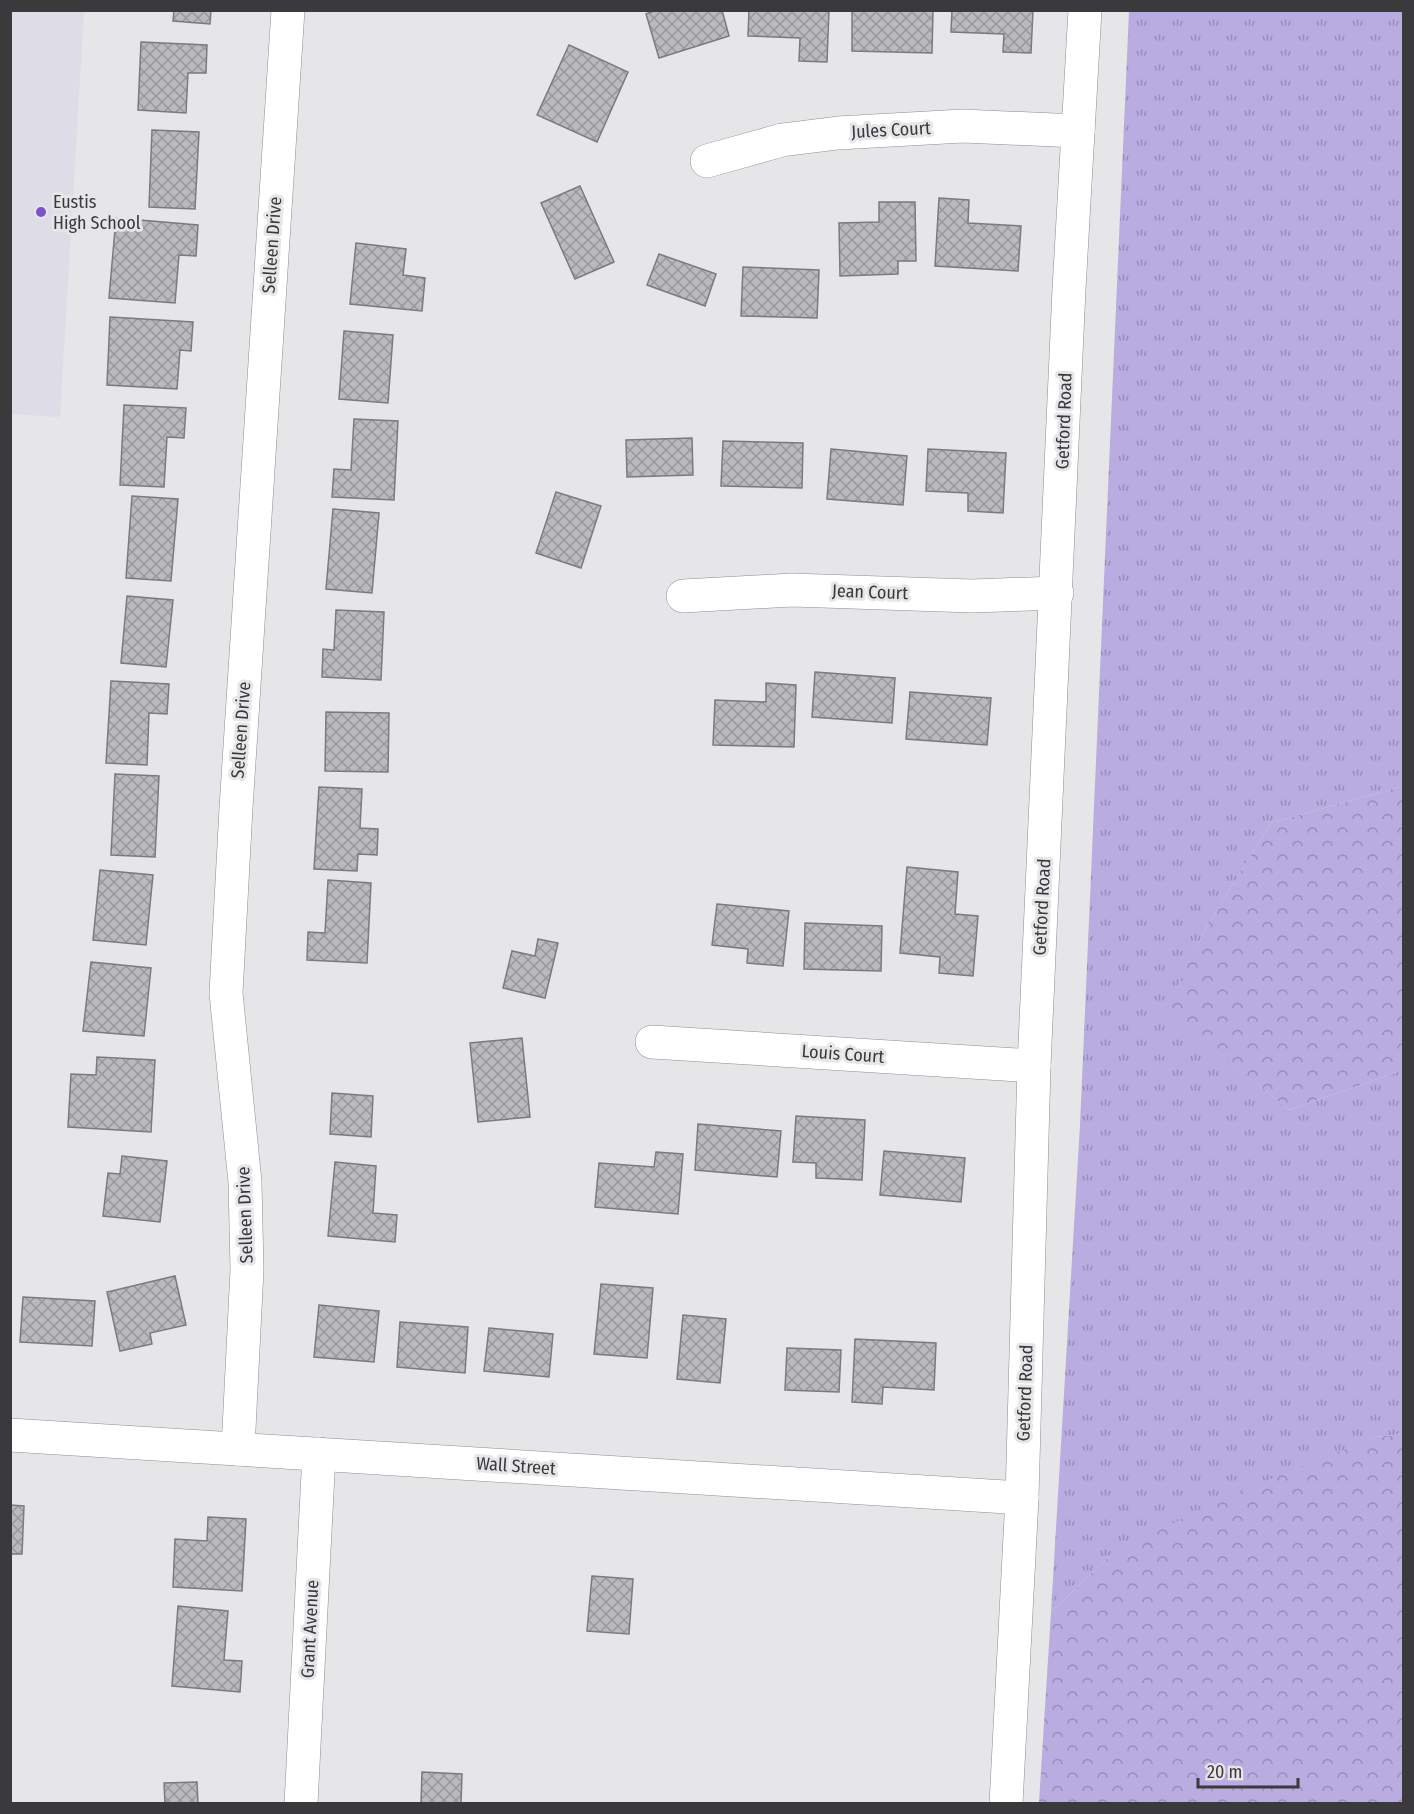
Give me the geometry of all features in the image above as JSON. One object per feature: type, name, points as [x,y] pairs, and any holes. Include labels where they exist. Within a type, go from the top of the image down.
[{"type":"street","name":"Selleen Drive","points":[[238,1449],[247,1270],[245,1182],[226,993],[288,10]]},
{"type":"street","name":"Getford Road","points":[[1006,1803],[1022,1498],[1034,1066],[1069,289],[1085,10]]},
{"type":"street","name":"Jules Court","points":[[707,161],[782,140],[838,134],[963,126],[1078,132]]},
{"type":"street","name":"Jean Court","points":[[683,596],[792,590],[972,596],[1057,593]]},
{"type":"street","name":"Louis Court","points":[[652,1042],[1034,1066]]},
{"type":"street","name":"Wall Street","points":[[10,1435],[1022,1498]]},
{"type":"street","name":"Grant Avenue","points":[[301,1803],[319,1454]]},
{"type":"shaded area","name":"Eustis High School","points":[[10,11],[84,11],[60,417],[11,414]]},
{"type":"green space","points":[[1129,11],[1403,11],[1403,786],[1271,823],[1207,926],[1167,1009],[1289,1110],[1403,1070],[1403,1434],[1375,1437],[1110,1556],[1051,1612],[1080,1125]]},
{"type":"green space","points":[[1403,786],[1403,1070],[1289,1110],[1166,1009],[1207,926],[1271,823]]},
{"type":"green space","points":[[1403,1434],[1403,1803],[1039,1803],[1051,1612],[1110,1556],[1220,1499],[1375,1437]]},
{"type":"building","points":[[174,10],[211,10],[210,24],[173,21]]},
{"type":"building","points":[[656,10],[722,10],[729,36],[659,58],[646,14]]},
{"type":"building","points":[[749,10],[829,10],[827,62],[799,61],[800,38],[748,36]]},
{"type":"building","points":[[852,10],[933,10],[932,53],[852,51]]},
{"type":"building","points":[[952,10],[1033,10],[1031,53],[1003,52],[1004,34],[951,32]]},
{"type":"building","points":[[141,42],[207,45],[206,73],[188,73],[186,113],[138,110]]},
{"type":"building","points":[[569,45],[628,72],[597,142],[537,115]]},
{"type":"building","points":[[152,130],[199,132],[195,209],[149,207]]},
{"type":"building","points":[[580,186],[614,262],[575,279],[541,203]]},
{"type":"building","points":[[939,198],[969,200],[968,223],[1021,226],[1018,271],[935,266]]},
{"type":"building","points":[[879,202],[915,202],[916,261],[898,261],[898,274],[840,276],[839,223],[879,222]]},
{"type":"building","points":[[116,218],[198,225],[196,256],[179,255],[175,303],[109,298]]},
{"type":"building","points":[[356,243],[406,249],[403,275],[425,278],[422,311],[350,304]]},
{"type":"building","points":[[659,254],[716,274],[705,306],[647,285]]},
{"type":"building","points":[[743,267],[819,270],[817,318],[741,316]]},
{"type":"building","points":[[110,317],[193,322],[191,351],[180,350],[177,389],[107,385]]},
{"type":"building","points":[[344,331],[393,335],[388,403],[339,399]]},
{"type":"building","points":[[124,405],[186,408],[184,438],[167,437],[164,487],[120,485]]},
{"type":"building","points":[[354,419],[398,421],[394,500],[332,497],[334,469],[351,470]]},
{"type":"building","points":[[692,438],[693,475],[627,477],[626,440]]},
{"type":"building","points":[[723,441],[803,443],[802,488],[721,486]]},
{"type":"building","points":[[831,449],[907,456],[903,505],[827,499]]},
{"type":"building","points":[[928,449],[1006,453],[1003,513],[968,511],[968,493],[926,491]]},
{"type":"building","points":[[556,492],[601,506],[581,568],[536,553]]},
{"type":"building","points":[[132,496],[178,499],[171,581],[126,578]]},
{"type":"building","points":[[333,509],[379,513],[372,593],[326,589]]},
{"type":"building","points":[[127,596],[173,600],[166,667],[121,663]]},
{"type":"building","points":[[336,610],[384,612],[381,680],[322,677],[323,649],[334,650]]},
{"type":"building","points":[[815,672],[895,678],[892,723],[812,717]]},
{"type":"building","points":[[111,681],[169,684],[167,714],[149,713],[147,765],[106,763]]},
{"type":"building","points":[[766,683],[796,685],[794,747],[713,745],[715,700],[766,702]]},
{"type":"building","points":[[910,692],[991,698],[987,745],[906,739]]},
{"type":"building","points":[[326,712],[389,713],[388,772],[325,771]]},
{"type":"building","points":[[115,774],[159,776],[155,857],[111,855]]},
{"type":"building","points":[[319,787],[362,789],[360,828],[378,829],[377,855],[358,854],[357,871],[314,869]]},
{"type":"building","points":[[907,867],[958,872],[955,914],[978,916],[973,976],[939,973],[940,957],[900,953]]},
{"type":"building","points":[[100,870],[153,875],[146,945],[93,940]]},
{"type":"building","points":[[328,880],[371,883],[367,963],[307,960],[308,932],[325,933]]},
{"type":"building","points":[[717,904],[789,911],[783,966],[747,963],[748,949],[712,945]]},
{"type":"building","points":[[805,923],[882,926],[881,971],[804,969]]},
{"type":"building","points":[[538,939],[558,943],[545,998],[503,988],[512,951],[535,956]]},
{"type":"building","points":[[91,962],[151,968],[144,1036],[83,1031]]},
{"type":"building","points":[[522,1038],[530,1117],[478,1122],[470,1043]]},
{"type":"building","points":[[97,1057],[155,1060],[151,1132],[68,1127],[71,1074],[96,1075]]},
{"type":"building","points":[[332,1093],[373,1096],[371,1137],[330,1134]]},
{"type":"building","points":[[796,1116],[865,1120],[862,1180],[816,1178],[816,1163],[793,1162]]},
{"type":"building","points":[[698,1124],[781,1131],[777,1177],[695,1170]]},
{"type":"building","points":[[884,1151],[965,1158],[961,1202],[880,1195]]},
{"type":"building","points":[[656,1152],[683,1154],[678,1214],[595,1207],[599,1163],[654,1167]]},
{"type":"building","points":[[122,1156],[167,1161],[160,1222],[103,1216],[108,1173],[120,1174]]},
{"type":"building","points":[[335,1162],[376,1166],[373,1213],[397,1215],[395,1242],[328,1236]]},
{"type":"building","points":[[175,1276],[186,1325],[150,1333],[152,1344],[120,1351],[107,1292]]},
{"type":"building","points":[[601,1284],[653,1288],[647,1358],[594,1354]]},
{"type":"building","points":[[23,1297],[95,1301],[92,1346],[20,1342]]},
{"type":"building","points":[[319,1305],[379,1311],[374,1362],[314,1357]]},
{"type":"building","points":[[683,1315],[726,1319],[720,1383],[677,1379]]},
{"type":"building","points":[[400,1322],[468,1327],[465,1373],[397,1367]]},
{"type":"building","points":[[489,1328],[553,1334],[549,1377],[484,1371]]},
{"type":"building","points":[[855,1339],[936,1343],[934,1390],[883,1387],[882,1404],[852,1402]]},
{"type":"building","points":[[787,1348],[841,1350],[839,1392],[785,1390]]},
{"type":"building","points":[[10,1505],[24,1506],[22,1554],[10,1554]]},
{"type":"building","points":[[208,1517],[246,1519],[242,1591],[173,1587],[175,1539],[207,1541]]},
{"type":"building","points":[[592,1576],[633,1579],[629,1634],[587,1631]]},
{"type":"building","points":[[178,1606],[228,1611],[224,1660],[242,1661],[240,1692],[172,1686]]},
{"type":"building","points":[[422,1772],[462,1774],[461,1804],[421,1804]]},
{"type":"building","points":[[197,1782],[198,1804],[165,1804],[164,1783]]},
{"type":"place","name":"Eustis High School","points":[[41,212]]}]
